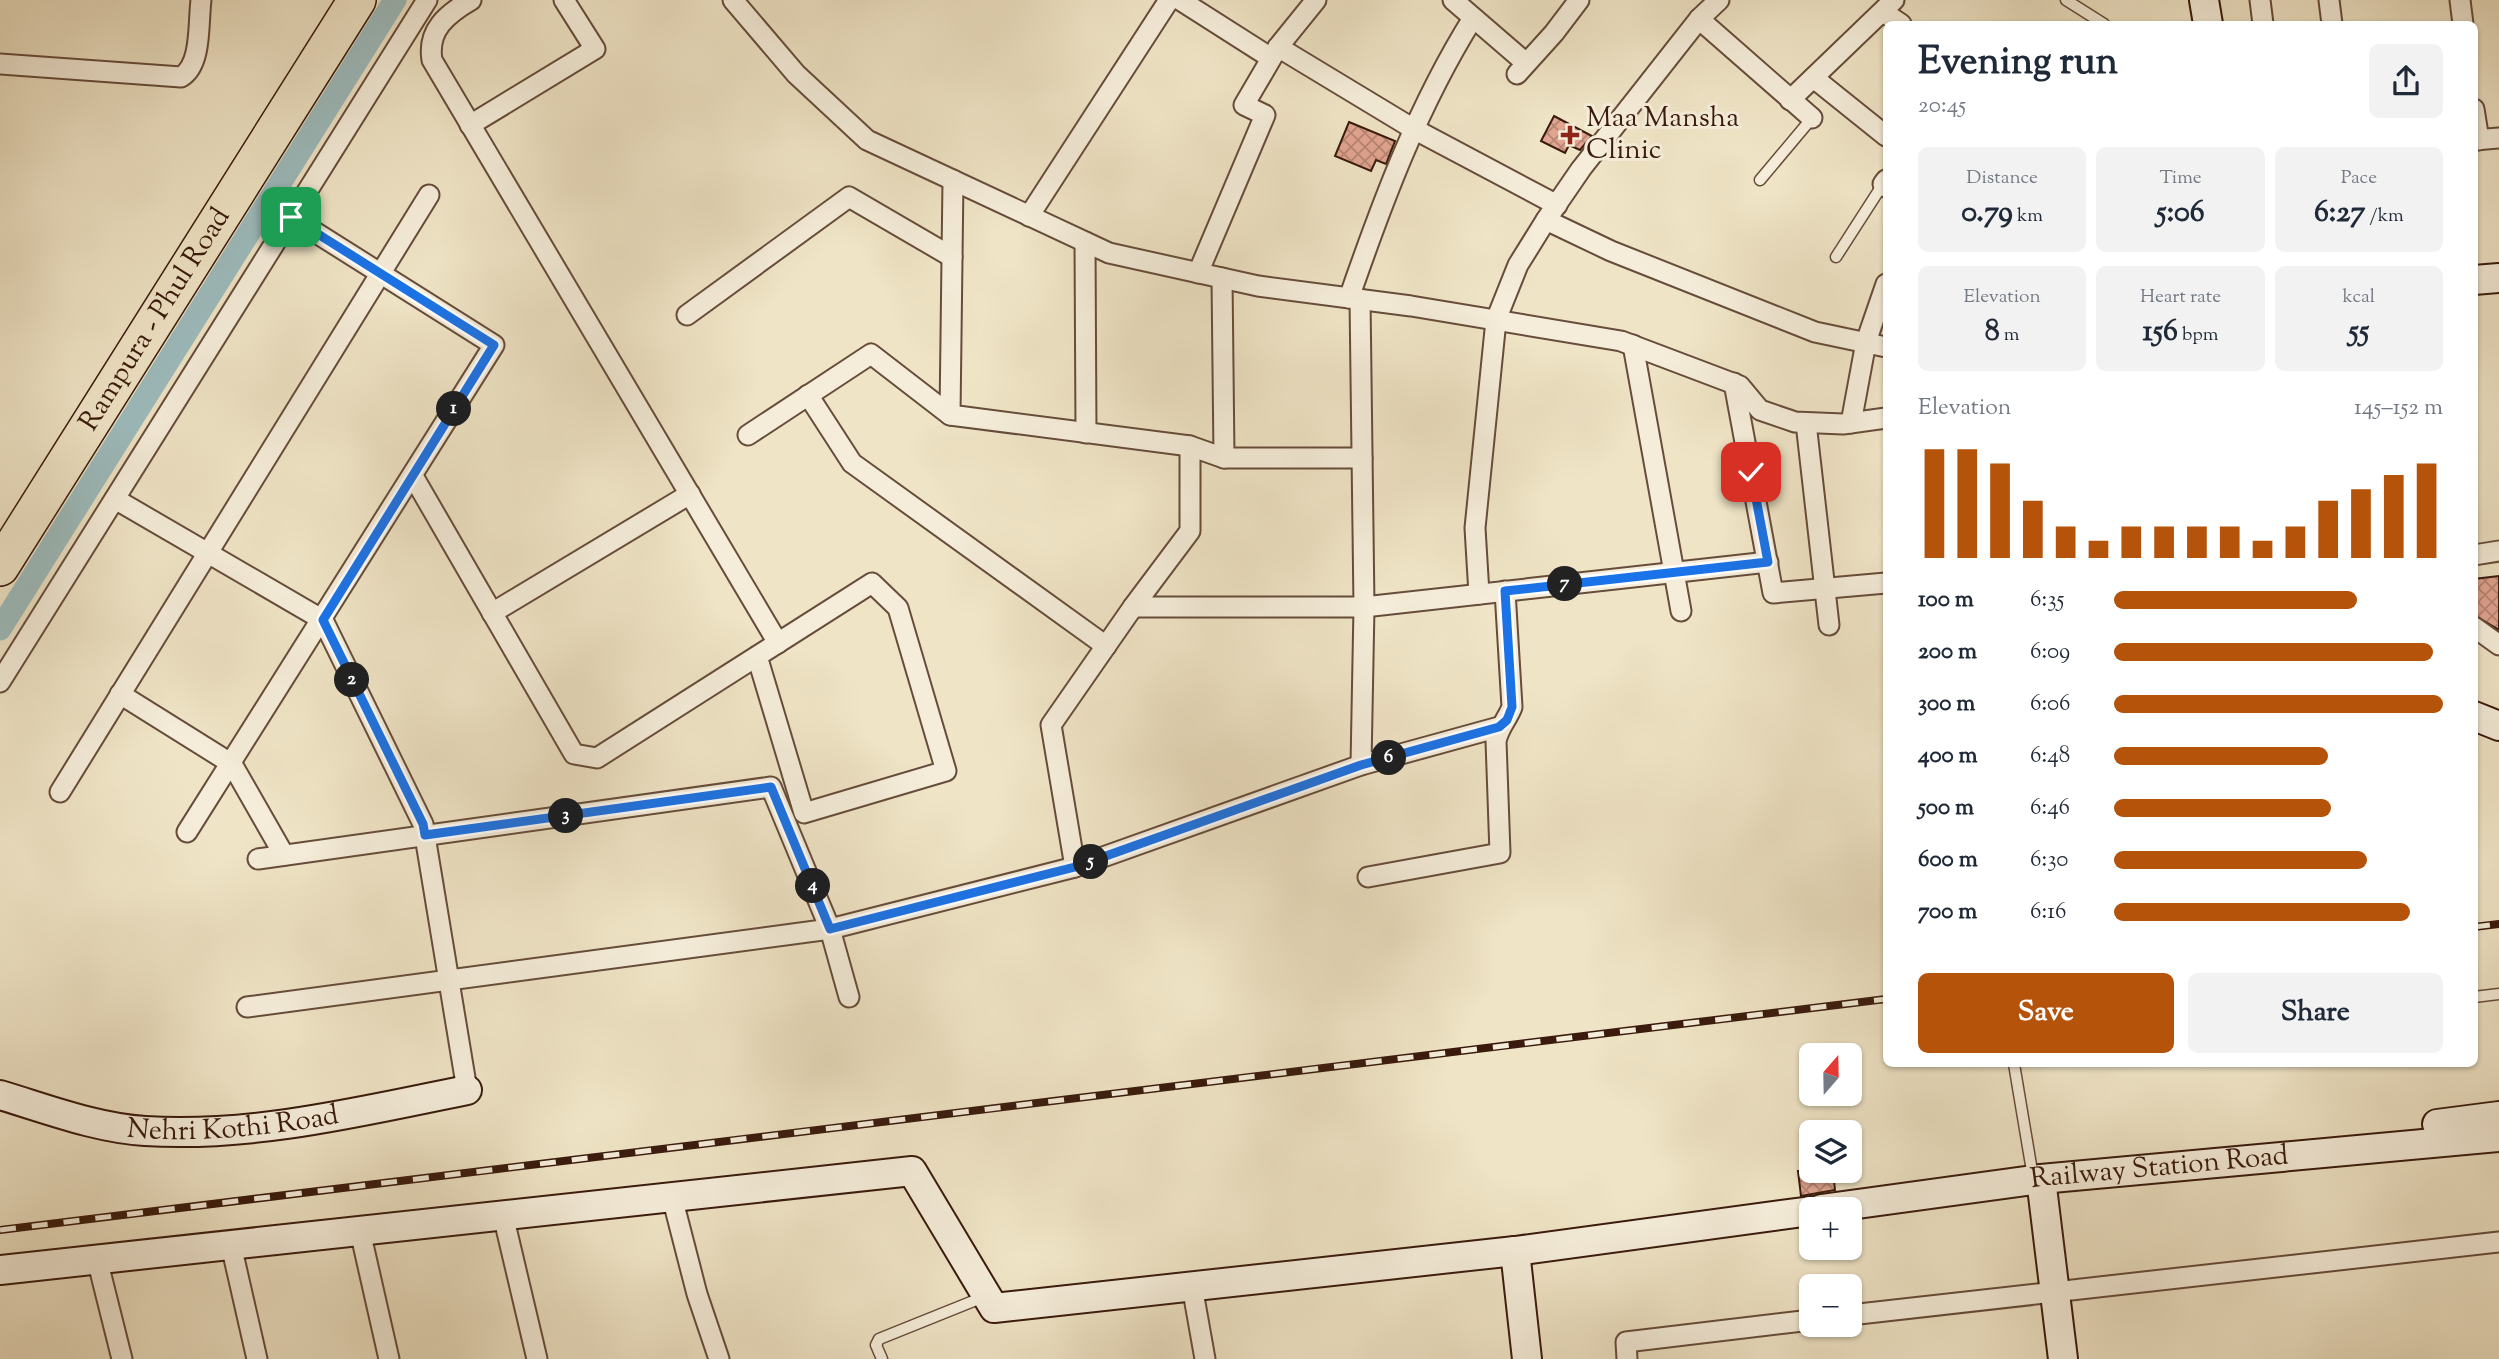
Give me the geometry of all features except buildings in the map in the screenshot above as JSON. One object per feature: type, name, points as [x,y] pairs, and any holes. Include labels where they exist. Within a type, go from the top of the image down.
[{"type":"highway","name":"Rampura - Phul Road","points":[[0,567],[357,0]]},
{"type":"street","points":[[0,65],[181,77],[188,73],[194,63],[201,0]]},
{"type":"street","points":[[0,682],[427,0]]},
{"type":"street","points":[[471,0],[449,13],[433,34],[430,46],[432,60],[778,643]]},
{"type":"street","points":[[470,125],[595,49],[564,0]]},
{"type":"street","points":[[733,0],[796,74],[867,140],[1109,253],[1222,278],[1496,320],[1633,345],[1734,383],[1740,386],[1760,410],[1795,422],[1851,423],[1883,418]]},
{"type":"street","points":[[1029,216],[1169,0]]},
{"type":"street","points":[[1180,0],[1412,128],[1611,251],[1815,332],[1883,347]]},
{"type":"street","points":[[1198,273],[1265,115],[1244,105],[1274,53],[1316,0]]},
{"type":"street","points":[[1453,0],[1521,68],[1554,33],[1579,0]]},
{"type":"street","points":[[1479,594],[1475,528],[1496,320],[1518,265],[1581,169],[1699,19],[1720,0]]},
{"type":"street","points":[[2204,0],[2208,21]]},
{"type":"street","points":[[2260,0],[2263,21]]},
{"type":"street","points":[[2329,0],[2332,21]]},
{"type":"street","points":[[2460,0],[2463,21]]},
{"type":"street","points":[[1790,100],[1889,6],[1899,21]]},
{"type":"street","points":[[1361,765],[1364,607],[1362,458],[1354,299],[1412,128],[1443,66],[1473,18]]},
{"type":"street","points":[[1699,19],[1812,118]]},
{"type":"street","points":[[1815,79],[1883,134]]},
{"type":"street","points":[[2478,140],[2499,138]]},
{"type":"street","points":[[950,415],[953,180]]},
{"type":"street","points":[[60,792],[429,195]]},
{"type":"street","points":[[687,315],[849,197],[951,257]]},
{"type":"street","points":[[187,832],[494,345],[291,217]]},
{"type":"street","points":[[1085,242],[1086,433]]},
{"type":"street","points":[[1222,278],[1224,458]]},
{"type":"street","points":[[2478,280],[2499,278]]},
{"type":"street","points":[[1851,423],[1866,345],[1883,293]]},
{"type":"street","points":[[1633,345],[1681,611]]},
{"type":"street","points":[[748,435],[871,354],[950,415],[1190,446],[1224,458],[1362,458]]},
{"type":"street","points":[[1734,383],[1773,593],[1883,583]]},
{"type":"street","points":[[808,396],[852,463],[1106,646]]},
{"type":"street","points":[[1805,423],[1829,625]]},
{"type":"street","points":[[1075,867],[1051,725],[1190,531],[1190,446]]},
{"type":"street","points":[[412,476],[574,754],[597,758],[757,656],[872,583],[898,608],[946,771],[803,813],[757,656]]},
{"type":"street","points":[[492,613],[690,495]]},
{"type":"street","points":[[115,499],[323,620],[423,824],[467,1090]]},
{"type":"street","points":[[2478,554],[2499,551]]},
{"type":"street","points":[[1133,607],[1364,607],[1768,562]]},
{"type":"street","points":[[247,1007],[830,929],[1075,867],[1361,765],[1499,727],[1507,720],[1512,707],[1505,591]]},
{"type":"street","points":[[2478,630],[2499,645]]},
{"type":"street","points":[[120,694],[232,764],[284,855]]},
{"type":"street","points":[[2478,718],[2499,726]]},
{"type":"street","points":[[1368,877],[1500,853],[1496,741],[1499,727]]},
{"type":"street","points":[[258,859],[771,787],[830,929],[849,997]]},
{"type":"street","name":"Nehri Kothi Road","points":[[0,1095],[102,1125],[145,1131],[245,1129],[467,1090]]},
{"type":"street","points":[[2063,1359],[2040,1176],[2499,1116]]},
{"type":"street","name":"Railway Station Road","points":[[1862,1203],[2040,1176],[2499,1137]]},
{"type":"street","points":[[0,1270],[912,1171],[994,1308],[1514,1251],[1799,1213]]},
{"type":"street","points":[[672,1197],[697,1294],[719,1359]]},
{"type":"street","points":[[503,1215],[537,1359]]},
{"type":"street","points":[[360,1230],[389,1359]]},
{"type":"street","points":[[1862,1314],[2499,1242]]},
{"type":"street","points":[[231,1245],[257,1359]]},
{"type":"street","points":[[1514,1251],[1527,1359]]},
{"type":"street","points":[[97,1259],[122,1359]]},
{"type":"street","points":[[1192,1286],[1205,1359]]},
{"type":"street","points":[[1628,1359],[1626,1342],[1799,1321]]},
{"type":"lane","points":[[2066,0],[2099,21]]},
{"type":"lane","points":[[1760,180],[1812,118]]},
{"type":"lane","points":[[1836,257],[1883,187]]},
{"type":"lane","points":[[2478,997],[2499,994]]},
{"type":"lane","points":[[2015,1067],[2040,1176]]},
{"type":"lane","points":[[883,1359],[876,1345],[879,1339],[986,1296]]},
{"type":"waterway","points":[[0,629],[395,0]]},
{"type":"railway","points":[[2478,927],[2499,924]]},
{"type":"railway","points":[[0,1230],[1883,999]]},
{"type":"place","name":"Maa Mansha Clinic","points":[[1570,135]]},
{"type":"route","points":[[291,217],[494,345],[323,620],[423,824],[425,835],[771,787],[830,929],[1075,867],[1361,765],[1499,727],[1507,720],[1512,707],[1505,591],[1768,562],[1751,472]]}]
